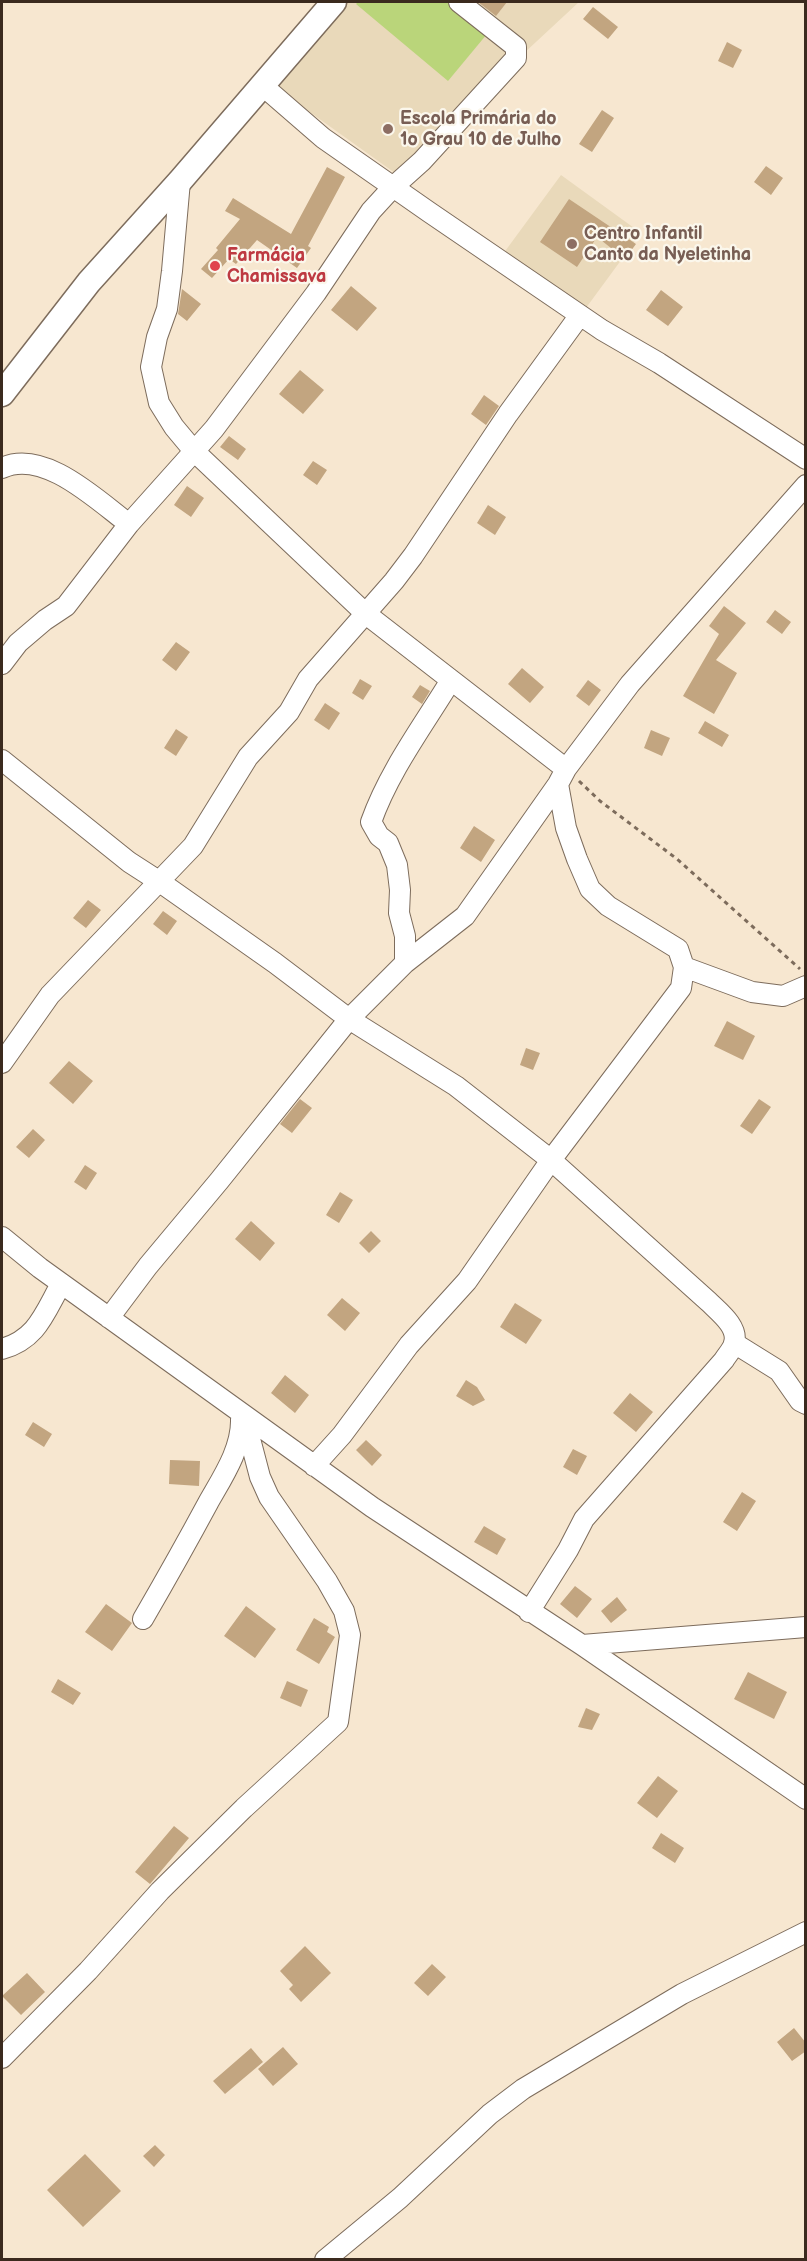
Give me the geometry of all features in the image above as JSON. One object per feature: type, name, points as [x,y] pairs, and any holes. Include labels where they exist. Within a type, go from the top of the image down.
[{"type":"street","points":[[2,394],[89,282],[180,181],[334,2]]},
{"type":"street","points":[[2,664],[18,643],[66,606],[129,524],[214,429],[316,293],[371,211],[422,161],[516,58],[516,47],[459,2]]},
{"type":"street","points":[[263,86],[323,138],[393,187],[580,315],[659,363],[806,459]]},
{"type":"street","points":[[180,181],[167,309],[157,337],[151,367],[159,403],[174,427],[194,451],[366,614],[451,680],[562,777],[566,828],[590,889],[608,906],[678,949],[684,967],[681,988],[551,1160],[467,1281],[409,1345],[342,1435],[314,1466]]},
{"type":"street","points":[[2,1063],[50,995],[193,846],[248,758],[289,712],[308,679],[366,614],[413,556],[508,414],[580,315]]},
{"type":"street","points":[[2,468],[31,464],[52,469],[129,524]]},
{"type":"street","points":[[110,1318],[148,1266],[349,1019],[405,963],[465,916],[630,684],[806,485]]},
{"type":"street","points":[[405,963],[405,936],[399,913],[400,890],[397,865],[388,843],[379,836],[371,822],[376,807],[400,762],[451,680]]},
{"type":"street","points":[[2,760],[129,862],[275,963],[349,1019],[448,1081],[551,1160],[710,1302],[735,1332],[734,1343],[724,1360],[584,1519],[568,1550],[529,1612]]},
{"type":"street","points":[[684,967],[752,992],[783,996],[806,986]]},
{"type":"street","points":[[2,1237],[241,1421],[314,1466],[529,1612],[582,1645],[806,1799]]},
{"type":"street","points":[[2,1349],[18,1344],[36,1328],[61,1284]]},
{"type":"street","points":[[734,1343],[779,1371],[800,1401],[806,1404]]},
{"type":"street","points":[[143,1619],[237,1449],[241,1421]]},
{"type":"street","points":[[2,2058],[88,1971],[160,1891],[244,1808],[338,1722],[350,1635],[344,1611],[327,1581],[269,1497],[260,1477],[249,1435],[241,1421]]},
{"type":"street","points":[[582,1645],[806,1627]]},
{"type":"street","points":[[325,2259],[400,2198],[490,2114],[523,2089],[682,1994],[806,1932]]},
{"type":"path","points":[[562,777],[600,801],[677,859],[806,975]]},
{"type":"shaded area","name":"Escola Primária do 1o Grau 10 de Julho","points":[[346,2],[579,2],[395,173],[272,85]]},
{"type":"shaded area","name":"Centro Infantil Canto da Nyeletinha","points":[[561,175],[641,233],[583,312],[503,254]]},
{"type":"green space","points":[[358,2],[449,2],[487,34],[448,81],[356,4]]},
{"type":"building","points":[[478,2],[507,2],[496,16]]},
{"type":"building","points":[[593,7],[618,27],[608,39],[583,19]]},
{"type":"building","points":[[727,42],[742,50],[733,68],[718,61]]},
{"type":"building","points":[[602,110],[614,118],[592,152],[579,144]]},
{"type":"building","points":[[766,166],[783,178],[771,195],[754,182]]},
{"type":"building","points":[[327,167],[345,177],[308,246],[311,248],[297,268],[257,240],[236,264],[229,259],[212,278],[201,269],[240,219],[225,211],[233,198],[291,234]]},
{"type":"building","name":"Centro Infantil Canto da Nyeletinha","points":[[569,199],[636,244],[625,259],[597,237],[577,267],[540,242]]},
{"type":"building","points":[[351,286],[377,308],[357,331],[331,310]]},
{"type":"building","points":[[182,289],[201,304],[187,321],[178,314]]},
{"type":"building","points":[[661,290],[683,307],[668,326],[646,310]]},
{"type":"building","points":[[300,370],[324,390],[303,414],[279,394]]},
{"type":"building","points":[[484,395],[499,406],[486,425],[471,414]]},
{"type":"building","points":[[229,436],[246,449],[238,460],[220,447]]},
{"type":"building","points":[[313,461],[327,470],[317,485],[303,475]]},
{"type":"building","points":[[187,486],[204,498],[191,517],[174,505]]},
{"type":"building","points":[[488,505],[506,517],[495,535],[477,523]]},
{"type":"building","points":[[724,606],[746,623],[716,660],[737,673],[714,714],[683,696],[719,634],[709,626]]},
{"type":"building","points":[[775,610],[791,622],[782,634],[766,622]]},
{"type":"building","points":[[176,642],[190,652],[176,671],[162,660]]},
{"type":"building","points":[[522,668],[544,687],[530,703],[508,684]]},
{"type":"building","points":[[360,679],[372,686],[363,700],[352,693]]},
{"type":"building","points":[[588,680],[601,690],[589,706],[576,696]]},
{"type":"building","points":[[420,685],[430,691],[422,704],[412,697]]},
{"type":"building","points":[[325,703],[340,713],[329,730],[314,720]]},
{"type":"building","points":[[705,721],[729,735],[722,747],[698,733]]},
{"type":"building","points":[[176,729],[188,737],[176,756],[164,748]]},
{"type":"building","points":[[651,730],[670,738],[662,756],[644,748]]},
{"type":"building","points":[[474,826],[495,840],[481,862],[460,848]]},
{"type":"building","points":[[88,900],[101,910],[86,928],[73,918]]},
{"type":"building","points":[[163,911],[177,921],[167,935],[153,924]]},
{"type":"building","points":[[727,1021],[755,1036],[743,1060],[714,1046]]},
{"type":"building","points":[[526,1048],[540,1053],[533,1070],[520,1065]]},
{"type":"building","points":[[69,1061],[93,1081],[73,1104],[49,1083]]},
{"type":"building","points":[[300,1099],[312,1108],[292,1133],[280,1124]]},
{"type":"building","points":[[759,1099],[771,1107],[752,1134],[740,1126]]},
{"type":"building","points":[[33,1129],[45,1140],[29,1158],[16,1147]]},
{"type":"building","points":[[85,1165],[97,1173],[86,1190],[74,1182]]},
{"type":"building","points":[[340,1192],[353,1200],[339,1223],[326,1215]]},
{"type":"building","points":[[251,1221],[275,1243],[260,1261],[235,1239]]},
{"type":"building","points":[[371,1231],[381,1241],[369,1253],[359,1243]]},
{"type":"building","points":[[342,1298],[360,1313],[345,1331],[327,1315]]},
{"type":"building","points":[[515,1303],[542,1320],[526,1344],[500,1327]]},
{"type":"building","points":[[285,1375],[309,1395],[295,1413],[271,1393]]},
{"type":"building","points":[[466,1380],[477,1387],[485,1400],[473,1406],[456,1396]]},
{"type":"building","points":[[630,1393],[653,1412],[636,1432],[613,1413]]},
{"type":"building","points":[[33,1422],[52,1434],[44,1447],[25,1435]]},
{"type":"building","points":[[366,1440],[382,1455],[372,1466],[356,1450]]},
{"type":"building","points":[[573,1449],[587,1456],[577,1475],[563,1467]]},
{"type":"building","points":[[170,1460],[200,1461],[199,1486],[169,1484]]},
{"type":"building","points":[[742,1492],[756,1501],[737,1531],[723,1522]]},
{"type":"building","points":[[484,1526],[506,1539],[497,1555],[474,1542]]},
{"type":"building","points":[[575,1586],[592,1599],[577,1618],[560,1604]]},
{"type":"building","points":[[617,1597],[627,1610],[611,1623],[601,1611]]},
{"type":"building","points":[[106,1604],[132,1623],[112,1651],[85,1632]]},
{"type":"building","points":[[246,1606],[276,1629],[255,1658],[224,1636]]},
{"type":"building","points":[[314,1618],[329,1627],[327,1632],[335,1637],[319,1664],[296,1650]]},
{"type":"building","points":[[748,1672],[787,1692],[774,1719],[734,1699]]},
{"type":"building","points":[[58,1679],[81,1693],[73,1705],[51,1692]]},
{"type":"building","points":[[287,1681],[308,1690],[301,1707],[280,1698]]},
{"type":"building","points":[[586,1708],[600,1714],[592,1730],[578,1727]]},
{"type":"building","points":[[658,1776],[678,1791],[657,1818],[637,1803]]},
{"type":"building","points":[[174,1826],[189,1838],[150,1884],[135,1872]]},
{"type":"building","points":[[661,1833],[684,1848],[675,1863],[652,1848]]},
{"type":"building","points":[[305,1946],[331,1973],[301,2002],[289,1989],[293,1985],[280,1971]]},
{"type":"building","points":[[432,1964],[446,1977],[428,1996],[414,1983]]},
{"type":"building","points":[[27,1973],[45,1992],[21,2015],[2,1996]]},
{"type":"building","points":[[794,2028],[806,2043],[806,2051],[792,2061],[777,2042]]},
{"type":"building","points":[[283,2047],[298,2064],[273,2086],[258,2069]]},
{"type":"building","points":[[251,2048],[263,2062],[225,2094],[213,2081]]},
{"type":"building","points":[[155,2145],[165,2155],[154,2167],[143,2156]]},
{"type":"building","points":[[85,2154],[121,2191],[83,2227],[47,2190]]},
{"type":"place","name":"Escola Primária do 1o Grau 10 de Julho","points":[[388,129]]},
{"type":"place","name":"Centro Infantil Canto da Nyeletinha","points":[[572,244]]},
{"type":"place","name":"Farmácia Chamissava","points":[[215,266]]}]
